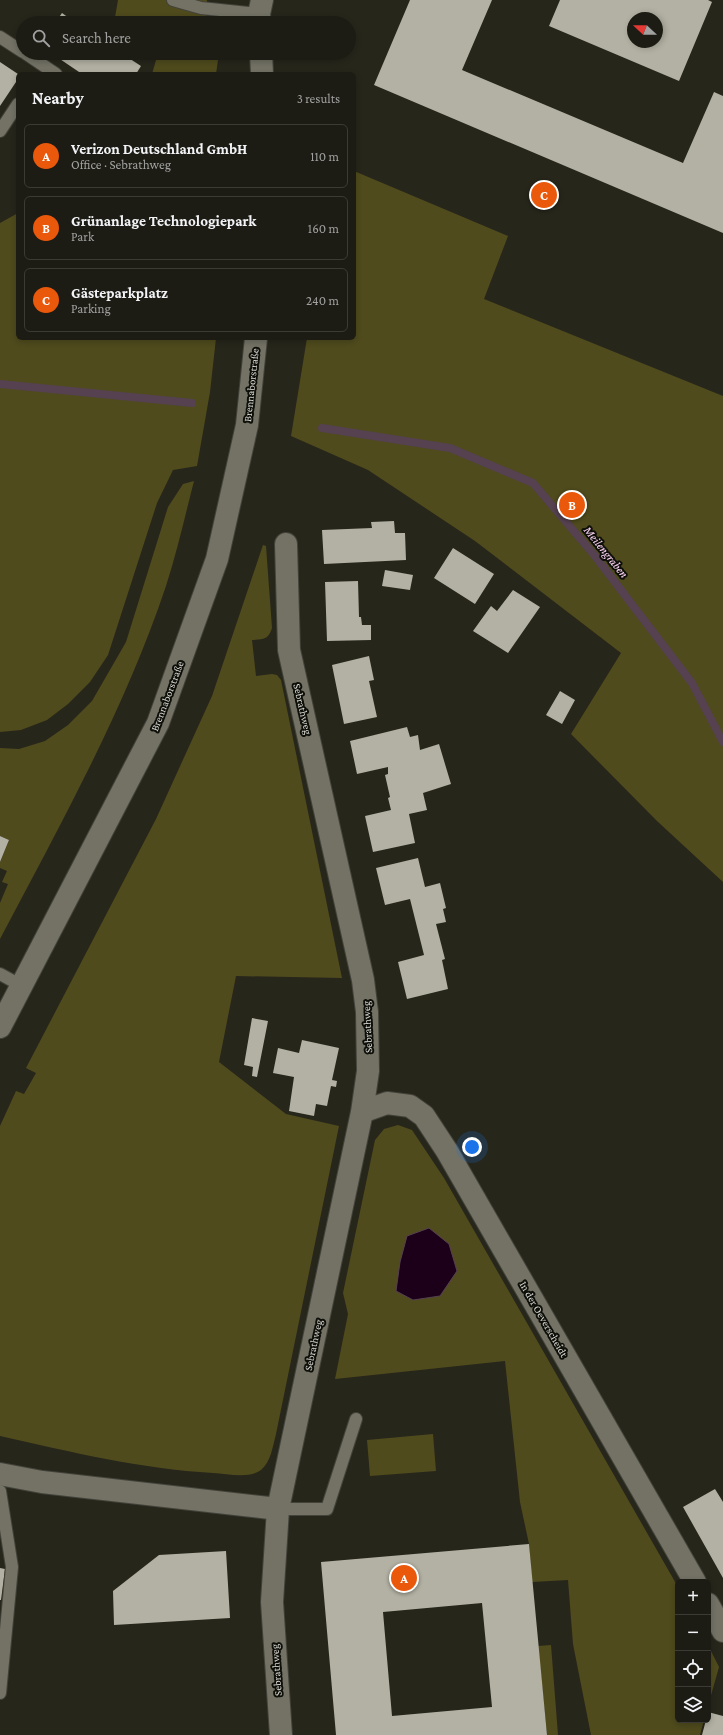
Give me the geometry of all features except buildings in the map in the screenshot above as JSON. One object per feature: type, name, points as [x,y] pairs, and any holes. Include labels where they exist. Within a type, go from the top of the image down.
[{"type":"street","points":[[261,60],[262,72]]},
{"type":"street","name":"Brennaborstraße","points":[[0,1027],[158,723],[217,559],[247,425],[256,340]]},
{"type":"street","name":"Sebrathweg","points":[[281,1735],[272,1602],[278,1508],[362,1112],[368,1071],[367,1012],[363,980],[289,650],[286,544]]},
{"type":"street","name":"In der Oeverscheidt","points":[[362,1112],[387,1103],[410,1106],[424,1116],[441,1140],[693,1579]]},
{"type":"street","points":[[0,1474],[42,1482],[278,1508]]},
{"type":"street","points":[[711,1609],[723,1630]]},
{"type":"lane","points":[[173,0],[201,8],[259,9]]},
{"type":"lane","points":[[0,36],[16,47]]},
{"type":"lane","points":[[32,60],[41,70]]},
{"type":"lane","points":[[0,131],[16,107]]},
{"type":"lane","points":[[0,974],[22,986]]},
{"type":"lane","points":[[278,1508],[327,1509],[356,1419]]},
{"type":"lane","points":[[0,1491],[12,1567],[0,1694]]},
{"type":"shaded area","points":[[118,0],[207,0],[206,16],[115,16]]},
{"type":"shaded area","points":[[156,60],[218,60],[216,72],[153,72]]},
{"type":"shaded area","points":[[356,172],[508,236],[484,299],[723,396],[723,882],[657,821],[571,734],[621,653],[475,541],[368,470],[291,436],[307,340],[356,340]]},
{"type":"shaded area","points":[[16,214],[16,340],[216,340],[210,392],[197,466],[173,470],[157,503],[108,655],[90,682],[68,704],[47,720],[21,730],[0,732],[0,223]]},
{"type":"shaded area","points":[[194,481],[166,586],[150,632],[131,677],[68,810],[0,939],[0,903],[8,884],[2,882],[7,871],[0,868],[0,862],[9,840],[0,836],[0,748],[19,749],[45,741],[68,725],[92,701],[126,642],[168,507],[183,484]]},
{"type":"shaded area","points":[[263,545],[266,546],[272,628],[267,637],[252,640],[256,676],[272,674],[277,675],[281,680],[342,978],[236,976],[219,1062],[286,1114],[339,1126],[273,1448],[267,1463],[261,1470],[256,1473],[238,1475],[186,1471],[133,1464],[0,1436],[0,1126],[16,1091],[24,1094],[36,1073],[26,1068],[156,819],[212,696]]},
{"type":"shaded area","points":[[398,1125],[412,1130],[444,1178],[675,1582],[675,1723],[703,1723],[700,1735],[591,1735],[573,1644],[568,1580],[532,1582],[529,1544],[520,1502],[505,1361],[335,1379],[348,1314],[343,1293],[375,1140],[384,1129]]},
{"type":"shaded area","points":[[429,1228],[449,1244],[457,1271],[440,1296],[413,1300],[396,1291],[400,1262],[407,1236]]},
{"type":"shaded area","points":[[433,1434],[436,1471],[370,1476],[367,1440]]},
{"type":"shaded area","points":[[551,1645],[558,1735],[547,1735],[538,1646]]},
{"type":"shaded area","points":[[711,1651],[719,1667],[711,1695]]},
{"type":"waterway","points":[[0,384],[192,403]]},
{"type":"waterway","name":"Meilengraben","points":[[322,428],[450,448],[533,483],[595,556],[692,683],[723,742]]},
{"type":"place","name":"Gästeparkplatz","points":[[544,195]]},
{"type":"place","name":"Grünanlage Technologiepark","points":[[572,505]]},
{"type":"place","name":"Verizon Deutschland GmbH","points":[[404,1578]]}]
